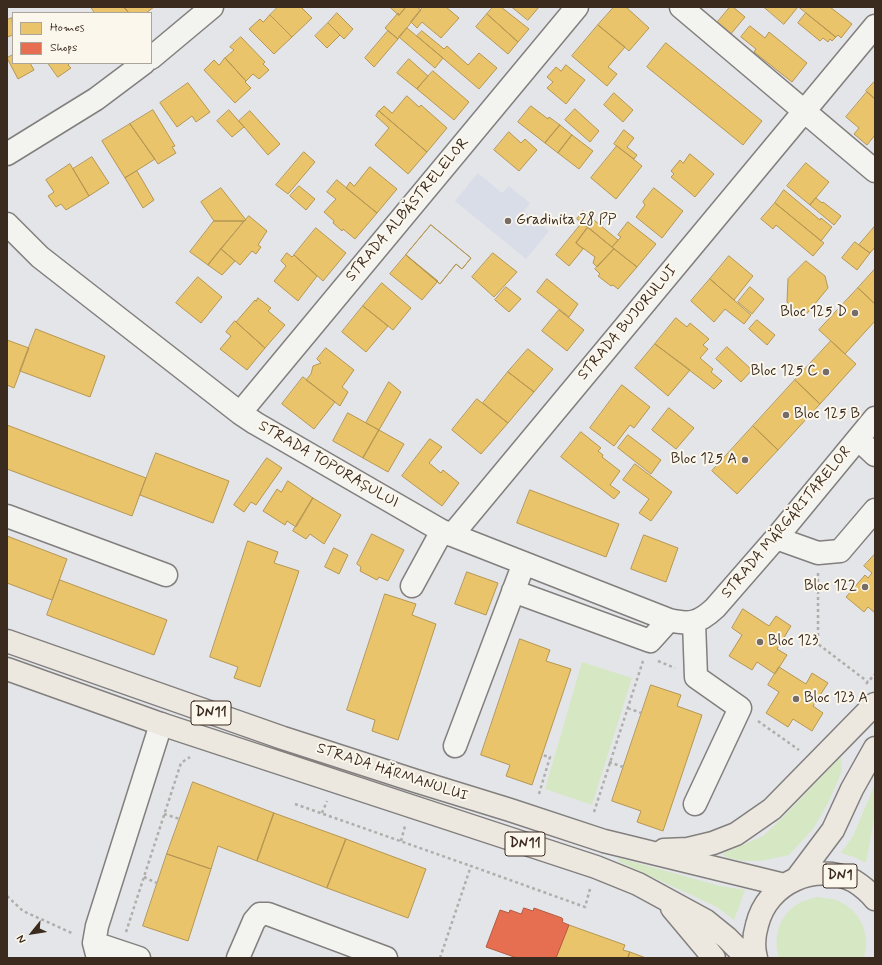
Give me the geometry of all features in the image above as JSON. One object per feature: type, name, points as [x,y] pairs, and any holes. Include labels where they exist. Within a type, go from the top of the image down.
[{"type":"main road","name":"STRADA HĂRMANULUI","points":[[7,641],[283,738],[416,782],[634,849],[790,882]]},
{"type":"main road","name":"STRADA HĂRMANULUI","points":[[7,669],[161,724],[596,868],[638,884],[706,921],[727,938],[747,958]]},
{"type":"main road","points":[[634,849],[688,849],[712,843],[736,834],[772,809],[875,704]]},
{"type":"main road","name":"DN1","points":[[756,958],[754,934],[759,915],[769,898],[790,882],[833,830],[852,789],[875,748]]},
{"type":"main road","name":"DN1","points":[[790,882],[819,874],[840,876],[854,881],[875,899]]},
{"type":"main road","points":[[664,898],[714,958]]},
{"type":"street","points":[[152,57],[212,7]]},
{"type":"street","name":"STRADA ALBĂSTRELELOR","points":[[240,413],[577,7]]},
{"type":"street","points":[[681,7],[875,171]]},
{"type":"street","name":"STRADA BUJORULUI","points":[[412,586],[447,533],[805,111],[875,26]]},
{"type":"street","points":[[7,154],[96,99],[143,64]]},
{"type":"street","name":"STRADA TOPORAȘULUI","points":[[7,224],[40,257],[240,413],[255,423],[447,533],[669,620],[683,623],[694,622]]},
{"type":"street","name":"STRADA MĂRGĂRITARELOR","points":[[694,622],[707,616],[715,608],[776,538],[875,418]]},
{"type":"street","points":[[858,439],[875,455]]},
{"type":"street","points":[[776,538],[818,553],[840,551],[875,510]]},
{"type":"street","points":[[7,516],[166,575]]},
{"type":"street","points":[[455,746],[524,563]]},
{"type":"street","points":[[513,591],[650,641],[669,620]]},
{"type":"street","points":[[694,622],[696,677],[740,708],[695,804]]},
{"type":"street","points":[[132,956],[96,950],[97,926],[161,724]]},
{"type":"street","points":[[238,958],[254,921],[260,914],[268,914],[386,958]]},
{"type":"path","points":[[818,553],[818,644],[868,682]]},
{"type":"path","points":[[594,812],[609,762],[645,656]]},
{"type":"path","points":[[652,659],[696,677]]},
{"type":"path","points":[[628,708],[641,713]]},
{"type":"path","points":[[740,708],[803,753]]},
{"type":"path","points":[[132,956],[126,931],[181,763],[195,753]]},
{"type":"path","points":[[539,794],[550,757],[542,755]]},
{"type":"path","points":[[609,762],[623,767]]},
{"type":"path","points":[[322,813],[327,798]]},
{"type":"path","points":[[295,804],[585,907],[590,889]]},
{"type":"path","points":[[164,814],[180,819]]},
{"type":"path","points":[[401,841],[406,826]]},
{"type":"path","points":[[440,958],[471,866]]},
{"type":"path","points":[[144,877],[157,883]]},
{"type":"path","points":[[7,896],[23,911],[96,950]]},
{"type":"shaded area","name":"Gradinita 28 PP","points":[[478,173],[502,193],[509,186],[530,203],[524,211],[549,231],[526,259],[455,201]]},
{"type":"green space","points":[[582,662],[632,678],[592,805],[545,789]]},
{"type":"green space","points":[[841,757],[842,771],[828,803],[813,829],[789,855],[761,861],[743,861],[726,857],[722,854],[763,836]]},
{"type":"green space","points":[[875,784],[875,813],[866,863],[841,853],[853,836]]},
{"type":"green space","points":[[619,858],[720,886],[745,890],[734,920],[717,907],[618,861]]},
{"type":"green space","points":[[816,897],[839,901],[852,910],[861,921],[864,928],[866,944],[864,958],[779,958],[777,950],[777,934],[783,919],[788,912],[801,902]]},
{"type":"building: Homes","points":[[91,7],[124,7],[128,12],[94,12]]},
{"type":"building: Homes","points":[[124,7],[154,7],[147,12],[128,12]]},
{"type":"building: Homes","points":[[278,7],[301,7],[312,18],[292,37],[270,15]]},
{"type":"building: Homes","points":[[390,7],[406,7],[399,15]]},
{"type":"building: Homes","points":[[406,7],[417,7],[421,10],[398,39],[385,28],[398,13],[399,15]]},
{"type":"building: Homes","points":[[423,7],[446,7],[459,18],[441,38],[422,22],[417,28],[411,22]]},
{"type":"building: Homes","points":[[493,7],[501,7],[529,29],[518,42],[487,14]]},
{"type":"building: Homes","points":[[512,7],[539,7],[528,20]]},
{"type":"building: Homes","points":[[614,7],[626,7],[649,28],[629,51],[598,25]]},
{"type":"building: Homes","points":[[730,7],[733,7],[745,17],[730,35],[716,24]]},
{"type":"building: Homes","points":[[764,7],[796,7],[797,8],[784,24]]},
{"type":"building: Homes","points":[[799,7],[830,7],[852,24],[841,38],[838,35],[836,37]]},
{"type":"building: Homes","points":[[337,13],[353,29],[344,39],[328,23]]},
{"type":"building: Homes","points":[[806,13],[836,37],[832,41],[830,39],[828,42],[823,38],[820,41],[798,23]]},
{"type":"building: Homes","points":[[487,14],[518,42],[508,54],[476,27]]},
{"type":"building: Homes","points":[[270,15],[292,37],[274,54],[249,29],[260,19],[263,22]]},
{"type":"building: Homes","points":[[12,18],[12,35],[7,37],[7,20]]},
{"type":"building: Homes","points":[[328,23],[340,35],[327,48],[315,36]]},
{"type":"building: Homes","points":[[598,25],[625,47],[608,67],[617,74],[607,86],[572,56]]},
{"type":"building: Homes","points":[[750,26],[765,38],[769,32],[807,63],[792,82],[754,52],[756,49],[741,37]]},
{"type":"building: Homes","points":[[407,28],[443,58],[435,68],[399,37]]},
{"type":"building: Homes","points":[[388,31],[398,39],[374,67],[365,58]]},
{"type":"building: Homes","points":[[422,31],[444,49],[447,46],[468,65],[479,53],[497,68],[479,89],[417,36]]},
{"type":"building: Homes","points":[[241,37],[265,62],[263,64],[269,70],[259,79],[253,74],[246,81],[225,58],[234,50],[230,47]]},
{"type":"building: Homes","points":[[666,43],[762,121],[743,145],[647,67]]},
{"type":"building: Homes","points":[[12,56],[12,64],[31,64],[34,70],[18,79],[7,58]]},
{"type":"building: Homes","points":[[225,58],[251,88],[235,103],[204,70],[214,60],[219,65]]},
{"type":"building: Homes","points":[[409,59],[428,76],[417,89],[397,73]]},
{"type":"building: Homes","points":[[49,64],[69,64],[68,65],[71,68],[58,77]]},
{"type":"building: Homes","points":[[566,65],[585,80],[566,104],[547,88],[553,82],[547,77],[556,67],[561,71]]},
{"type":"building: Homes","points":[[433,71],[469,102],[454,120],[417,89]]},
{"type":"building: Homes","points":[[875,81],[875,99],[866,91]]},
{"type":"building: Homes","points":[[188,83],[210,112],[196,122],[192,116],[177,127],[160,103]]},
{"type":"building: Homes","points":[[867,92],[875,99],[875,135],[867,145],[854,134],[859,128],[846,117]]},
{"type":"building: Homes","points":[[614,93],[633,110],[623,122],[604,105]]},
{"type":"building: Homes","points":[[407,96],[419,107],[421,105],[447,128],[427,152],[379,111],[384,106],[392,113]]},
{"type":"building: Homes","points":[[531,106],[548,119],[549,117],[560,125],[545,143],[518,122]]},
{"type":"building: Homes","points":[[575,109],[599,131],[590,142],[565,120]]},
{"type":"building: Homes","points":[[153,110],[175,146],[172,147],[176,153],[158,164],[130,124]]},
{"type":"building: Homes","points":[[229,110],[244,127],[232,137],[217,121]]},
{"type":"building: Homes","points":[[250,111],[280,144],[268,155],[239,121]]},
{"type":"building: Homes","points":[[379,111],[427,152],[408,174],[375,145],[389,128],[376,116]]},
{"type":"building: Homes","points":[[130,124],[155,159],[125,178],[102,141]]},
{"type":"building: Homes","points":[[560,125],[572,135],[558,153],[545,143]]},
{"type":"building: Homes","points":[[624,130],[634,138],[627,147],[637,155],[634,159],[614,144]]},
{"type":"building: Homes","points":[[509,132],[521,143],[525,139],[537,150],[519,171],[494,150]]},
{"type":"building: Homes","points":[[572,135],[593,151],[579,169],[558,153]]},
{"type":"building: Homes","points":[[617,146],[642,166],[616,199],[591,178]]},
{"type":"building: Homes","points":[[304,152],[315,162],[288,194],[276,185]]},
{"type":"building: Homes","points":[[690,154],[714,174],[695,197],[671,177],[674,174],[671,171],[680,160],[683,163]]},
{"type":"building: Homes","points":[[92,157],[109,183],[89,196],[73,169]]},
{"type":"building: Homes","points":[[806,163],[829,182],[810,205],[787,186]]},
{"type":"building: Homes","points":[[70,164],[89,196],[66,210],[61,204],[56,207],[48,196],[54,192],[46,180]]},
{"type":"building: Homes","points":[[370,167],[397,189],[377,213],[346,188],[350,182],[354,186]]},
{"type":"building: Homes","points":[[137,171],[154,200],[143,208],[125,178]]},
{"type":"building: Homes","points":[[337,180],[377,213],[355,239],[343,229],[342,231],[324,212],[336,199],[327,192]]},
{"type":"building: Homes","points":[[299,186],[315,199],[306,210],[290,196]]},
{"type":"building: Homes","points":[[221,188],[246,220],[214,221],[201,202]]},
{"type":"building: Homes","points":[[654,188],[683,211],[662,238],[636,217],[645,205],[643,202]]},
{"type":"building: Homes","points":[[784,190],[820,220],[821,218],[832,227],[821,241],[775,203]]},
{"type":"building: Homes","points":[[816,198],[841,216],[834,225],[810,205]]},
{"type":"building: Homes","points":[[775,203],[824,243],[813,256],[776,225],[773,229],[761,219]]},
{"type":"building: Homes","points":[[583,211],[618,240],[612,247],[577,219]]},
{"type":"building: Homes","points":[[249,216],[267,231],[258,245],[261,247],[256,254],[252,251],[240,265],[221,249]]},
{"type":"building: Homes","points":[[214,221],[244,221],[208,265],[190,252]]},
{"type":"building: Homes","points":[[628,222],[656,244],[637,267],[612,247],[621,237],[618,235]]},
{"type":"building: Homes","points":[[582,223],[588,227],[576,243],[583,249],[569,266],[556,255]]},
{"type":"building: Homes","points":[[431,225],[471,258],[462,269],[456,264],[440,284],[406,255]]},
{"type":"building: Homes","points":[[431,225],[471,258],[462,269],[456,264],[440,284],[406,255]]},
{"type":"building: Homes","points":[[875,226],[875,247],[870,253],[859,245]]},
{"type":"building: Homes","points":[[588,227],[614,249],[597,267],[593,263],[595,257],[576,243]]},
{"type":"building: Homes","points":[[316,228],[346,253],[323,281],[294,255]]},
{"type":"building: Homes","points":[[855,242],[870,253],[857,270],[842,258]]},
{"type":"building: Homes","points":[[221,249],[235,261],[222,275],[208,265]]},
{"type":"building: Homes","points":[[614,249],[637,267],[618,289],[613,285],[611,286],[598,276],[600,274],[595,269]]},
{"type":"building: Homes","points":[[287,253],[292,257],[294,255],[317,276],[298,301],[274,281],[286,266],[281,261]]},
{"type":"building: Homes","points":[[493,253],[517,272],[494,297],[472,277]]},
{"type":"building: Homes","points":[[406,255],[438,281],[422,300],[390,274]]},
{"type":"building: Homes","points":[[729,256],[753,276],[734,300],[710,279]]},
{"type":"building: Homes","points":[[806,261],[825,276],[828,288],[804,317],[787,302],[788,279]]},
{"type":"building: Homes","points":[[875,269],[875,304],[858,288]]},
{"type":"building: Homes","points":[[198,277],[222,297],[201,323],[176,303]]},
{"type":"building: Homes","points":[[547,279],[578,304],[569,317],[537,292]]},
{"type":"building: Homes","points":[[710,279],[751,315],[744,324],[725,309],[714,322],[691,301]]},
{"type":"building: Homes","points":[[382,283],[411,308],[393,330],[363,306]]},
{"type":"building: Homes","points":[[506,287],[521,299],[509,312],[495,300]]},
{"type":"building: Homes","points":[[750,287],[764,299],[752,314],[738,302]]},
{"type":"building: Homes","name":"Bloc 125 D","points":[[858,288],[875,304],[875,321],[845,354],[819,330]]},
{"type":"building: Homes","points":[[258,298],[271,308],[268,311],[285,325],[265,348],[236,322]]},
{"type":"building: Homes","points":[[363,306],[388,326],[366,352],[342,332]]},
{"type":"building: Homes","points":[[559,310],[584,330],[567,351],[542,331]]},
{"type":"building: Homes","points":[[676,318],[687,327],[690,323],[709,339],[703,345],[708,349],[700,358],[713,369],[711,372],[722,381],[714,389],[655,344]]},
{"type":"building: Homes","points":[[757,320],[775,335],[767,345],[749,329]]},
{"type":"building: Homes","points":[[235,321],[265,348],[247,370],[220,349],[231,336],[226,332]]},
{"type":"building: Homes","points":[[36,329],[105,356],[90,397],[20,371]]},
{"type":"building: Homes","points":[[7,340],[29,348],[14,388],[7,385]]},
{"type":"building: Homes","name":"Bloc 125 C","points":[[831,341],[856,364],[820,404],[795,380]]},
{"type":"building: Homes","points":[[655,344],[690,370],[668,396],[635,368]]},
{"type":"building: Homes","points":[[727,347],[752,370],[741,382],[716,359]]},
{"type":"building: Homes","points":[[326,348],[354,370],[342,387],[348,392],[340,406],[306,380],[311,374],[313,366],[321,363],[317,359]]},
{"type":"building: Homes","points":[[528,349],[553,369],[534,392],[508,372]]},
{"type":"building: Homes","points":[[508,372],[534,392],[508,423],[483,403]]},
{"type":"building: Homes","points":[[303,377],[335,402],[314,429],[282,404]]},
{"type":"building: Homes","name":"Bloc 125 B","points":[[795,380],[820,404],[778,450],[753,426]]},
{"type":"building: Homes","points":[[389,382],[401,392],[379,430],[366,423]]},
{"type":"building: Homes","points":[[622,385],[650,407],[634,428],[630,425],[614,446],[590,428]]},
{"type":"building: Homes","points":[[477,399],[508,423],[481,454],[452,430]]},
{"type":"building: Homes","points":[[669,408],[694,428],[676,449],[652,430]]},
{"type":"building: Homes","points":[[348,413],[379,430],[363,458],[333,441]]},
{"type":"building: Homes","points":[[7,425],[146,478],[132,516],[7,469]]},
{"type":"building: Homes","name":"Bloc 125 A","points":[[753,426],[778,450],[737,494],[712,471]]},
{"type":"building: Homes","points":[[379,430],[404,444],[388,472],[363,458]]},
{"type":"building: Homes","points":[[581,432],[601,448],[598,451],[603,455],[602,457],[620,471],[610,485],[620,492],[614,499],[561,457]]},
{"type":"building: Homes","points":[[628,435],[661,460],[651,474],[618,448]]},
{"type":"building: Homes","points":[[430,439],[442,447],[429,463],[441,473],[443,470],[459,483],[442,506],[402,476]]},
{"type":"building: Homes","points":[[156,453],[229,481],[213,523],[140,495]]},
{"type":"building: Homes","points":[[267,458],[282,468],[256,505],[251,502],[244,512],[234,505]]},
{"type":"building: Homes","points":[[635,464],[672,492],[651,521],[639,513],[649,499],[623,480]]},
{"type":"building: Homes","points":[[288,481],[313,498],[296,527],[287,521],[285,525],[263,511],[277,489],[281,492]]},
{"type":"building: Homes","points":[[530,490],[619,524],[606,557],[517,523]]},
{"type":"building: Homes","points":[[313,498],[341,515],[324,544],[310,534],[306,539],[293,531]]},
{"type":"building: Homes","points":[[372,534],[404,550],[388,581],[379,577],[377,580],[360,571],[361,567],[357,564]]},
{"type":"building: Homes","points":[[644,535],[678,548],[666,582],[631,569]]},
{"type":"building: Homes","points":[[7,536],[67,559],[52,600],[7,583]]},
{"type":"building: Homes","points":[[248,541],[278,552],[274,563],[299,571],[260,687],[234,678],[238,667],[210,657]]},
{"type":"building: Homes","points":[[334,548],[348,555],[339,574],[325,567]]},
{"type":"building: Homes","name":"Bloc 122","points":[[875,554],[875,613],[868,607],[864,612],[846,597],[865,575],[868,578],[872,573],[864,566]]},
{"type":"building: Homes","points":[[467,572],[498,583],[486,615],[455,604]]},
{"type":"building: Homes","points":[[60,580],[167,620],[154,655],[47,615]]},
{"type":"building: Homes","points":[[385,594],[416,604],[412,615],[436,624],[398,740],[372,731],[375,720],[347,710]]},
{"type":"building: Homes","name":"Bloc 123","points":[[743,609],[769,626],[776,616],[791,626],[777,649],[787,655],[775,674],[757,662],[752,670],[729,656],[742,635],[732,628]]},
{"type":"building: Homes","points":[[520,639],[550,650],[546,661],[571,669],[532,785],[506,776],[510,765],[481,755]]},
{"type":"building: Homes","name":"Bloc 123 A","points":[[779,667],[806,684],[812,673],[828,683],[813,706],[823,713],[812,731],[793,719],[788,727],[766,713],[779,692],[768,685]]},
{"type":"building: Homes","points":[[651,685],[681,695],[677,706],[702,715],[663,831],[637,822],[641,811],[612,801]]},
{"type":"building: Homes","points":[[193,782],[274,813],[257,861],[218,846],[211,869],[167,854]]},
{"type":"building: Homes","points":[[274,813],[346,839],[327,888],[257,861]]},
{"type":"building: Homes","points":[[346,839],[426,869],[408,918],[327,888]]},
{"type":"building: Homes","points":[[167,854],[211,869],[188,941],[143,926]]},
{"type":"building: Homes","points":[[569,925],[625,945],[623,950],[630,952],[628,958],[556,958]]},
{"type":"building: Homes","points":[[630,952],[646,958],[628,958]]},
{"type":"building: Shops","points":[[524,908],[533,911],[534,908],[562,918],[562,922],[569,925],[556,958],[517,958],[486,947],[500,910],[509,913],[510,910],[521,914]]},
{"type":"place","name":"Gradinita 28 PP","points":[[508,221]]},
{"type":"place","name":"Bloc 125 D","points":[[855,313]]},
{"type":"place","name":"Bloc 125 C","points":[[826,372]]},
{"type":"place","name":"Bloc 125 B","points":[[786,415]]},
{"type":"place","name":"Bloc 125 A","points":[[745,460]]},
{"type":"place","name":"Bloc 122","points":[[865,587]]},
{"type":"place","name":"Bloc 123","points":[[760,642]]},
{"type":"place","name":"Bloc 123 A","points":[[796,699]]}]
